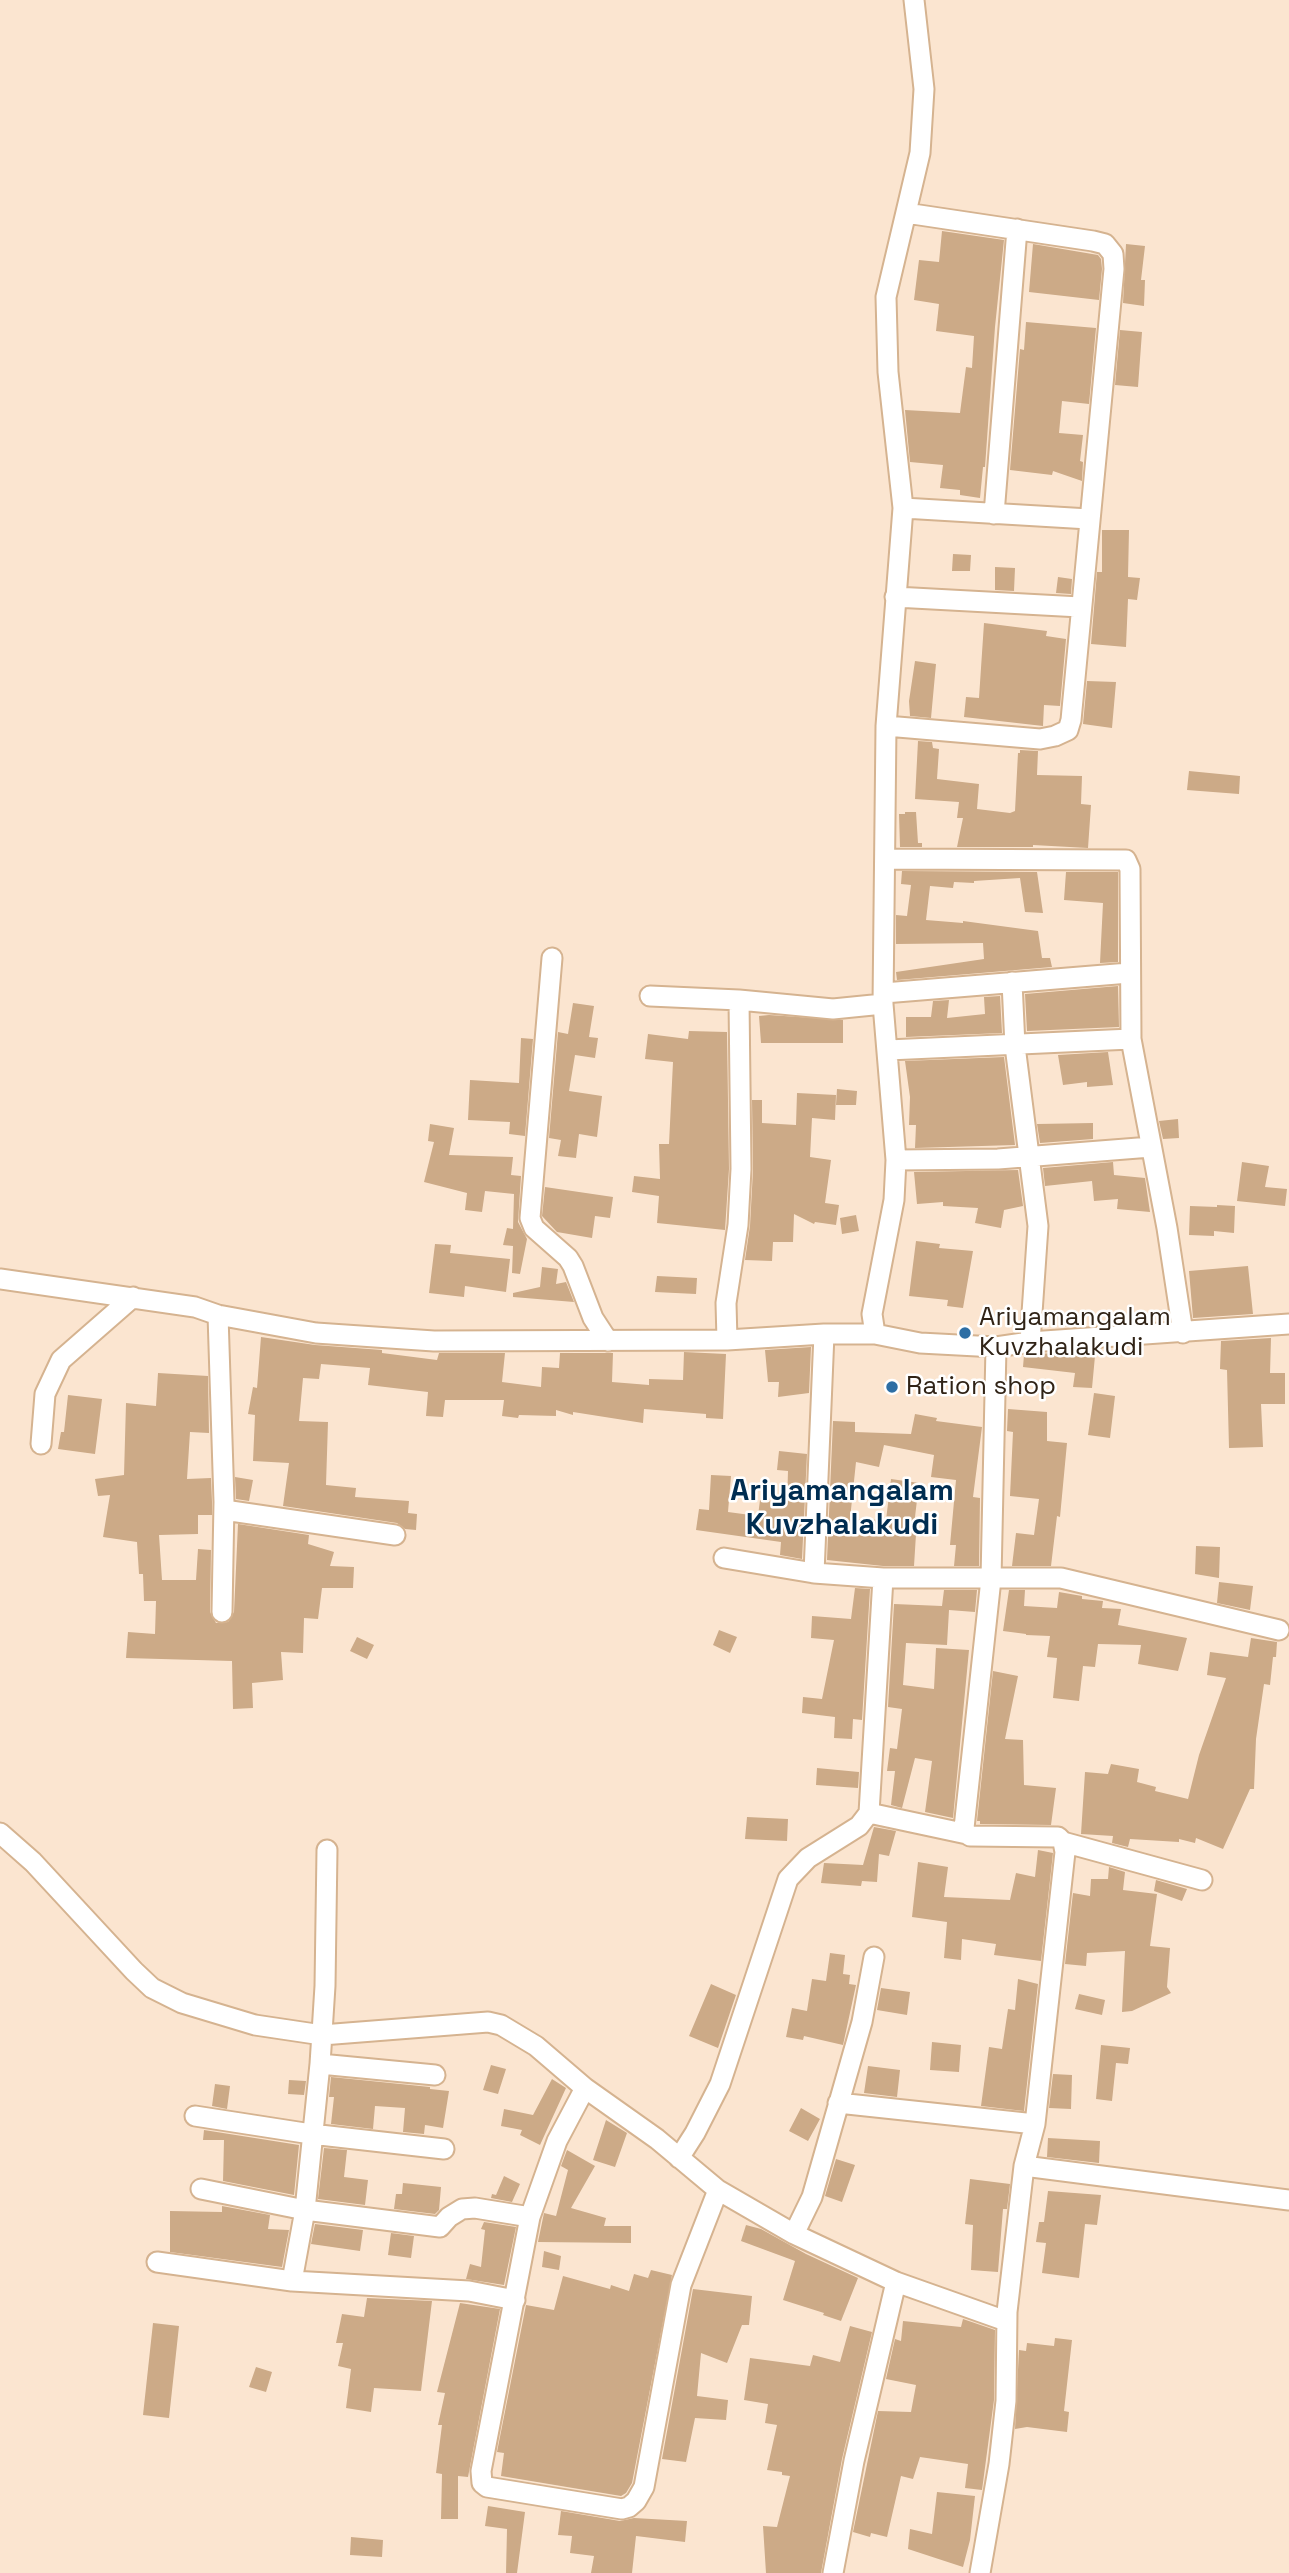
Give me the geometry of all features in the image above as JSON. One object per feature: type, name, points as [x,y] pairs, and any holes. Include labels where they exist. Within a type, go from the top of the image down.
[{"type":"street","points":[[875,1334],[872,1314],[894,1200],[896,1160],[883,999],[886,726],[903,508],[888,372],[886,297],[919,153],[924,89],[914,0]]},
{"type":"street","points":[[886,726],[1041,739],[1068,730],[1114,268],[1113,254],[1105,244],[906,213]]},
{"type":"street","points":[[994,514],[1017,229]]},
{"type":"street","points":[[903,508],[1088,519]]},
{"type":"street","points":[[895,597],[1080,607]]},
{"type":"street","points":[[885,859],[1126,860],[1130,869],[1131,1039],[1167,1228],[1183,1333]]},
{"type":"street","points":[[552,958],[530,1218],[534,1228],[568,1258],[590,1309],[608,1341]]},
{"type":"street","points":[[650,996],[739,1000],[833,1009],[862,1006],[883,999],[1012,982],[1129,973]]},
{"type":"street","points":[[1012,982],[1015,1046],[1038,1226],[1030,1342]]},
{"type":"street","points":[[727,1333],[726,1303],[738,1225],[741,1169],[739,1000]]},
{"type":"street","points":[[888,1051],[1131,1039]]},
{"type":"street","points":[[896,1160],[1030,1157],[1152,1147]]},
{"type":"street","points":[[0,1279],[195,1307],[218,1315],[316,1333],[434,1341],[608,1341],[727,1333],[875,1334],[920,1343],[996,1347],[1030,1342],[1289,1324]]},
{"type":"street","points":[[41,1444],[45,1394],[61,1360],[133,1297]]},
{"type":"street","points":[[218,1315],[224,1510],[222,1612]]},
{"type":"street","points":[[814,1573],[824,1334]]},
{"type":"street","points":[[967,1834],[964,1824],[991,1578],[996,1347]]},
{"type":"street","points":[[224,1510],[395,1535]]},
{"type":"street","points":[[724,1558],[814,1573],[883,1578],[1061,1578],[1279,1630]]},
{"type":"street","points":[[687,2145],[720,2084],[790,1877],[808,1858],[859,1826],[869,1813],[883,1578]]},
{"type":"street","points":[[869,1813],[967,1834],[1055,1837],[1063,1842],[1202,1880]]},
{"type":"street","points":[[0,1833],[33,1862],[152,1988],[182,2003],[255,2025],[323,2031],[495,2023],[529,2041],[585,2088],[657,2139],[687,2145],[718,2190],[798,2228],[896,2282],[1007,2316]]},
{"type":"street","points":[[980,2573],[999,2464],[1006,2401],[1010,2286],[1024,2165],[1035,2124],[1065,1852],[1063,1842]]},
{"type":"street","points":[[292,2281],[305,2210],[323,2031],[327,1850]]},
{"type":"street","points":[[798,2228],[812,2197],[862,2022],[874,1957]]},
{"type":"street","points":[[320,2064],[435,2075]]},
{"type":"street","points":[[585,2088],[557,2141],[530,2217],[481,2470],[482,2483],[492,2489],[622,2509],[629,2507],[644,2487],[681,2285],[718,2190]]},
{"type":"street","points":[[838,2103],[1035,2124]]},
{"type":"street","points":[[195,2116],[312,2134],[444,2149]]},
{"type":"street","points":[[1024,2165],[1289,2200]]},
{"type":"street","points":[[201,2189],[305,2210],[440,2227],[462,2209],[475,2208],[530,2217]]},
{"type":"street","points":[[157,2262],[292,2281],[469,2291],[516,2300]]},
{"type":"street","points":[[833,2573],[854,2461],[896,2282]]},
{"type":"building","points":[[942,231],[1004,240],[985,467],[980,498],[960,495],[960,490],[940,488],[943,465],[910,462],[905,410],[960,413],[966,367],[972,368],[974,336],[936,331],[939,304],[914,300],[919,260],[939,262]]},
{"type":"building","points":[[1033,244],[1098,255],[1102,269],[1099,300],[1029,292]]},
{"type":"building","points":[[1126,244],[1145,246],[1141,280],[1145,280],[1144,306],[1123,303]]},
{"type":"building","points":[[1026,322],[1096,328],[1089,404],[1062,401],[1059,433],[1083,435],[1080,461],[1083,462],[1082,481],[1053,471],[1052,475],[1010,470],[1020,349],[1024,350]]},
{"type":"building","points":[[1120,330],[1142,332],[1138,387],[1115,385]]},
{"type":"building","points":[[1102,530],[1129,530],[1128,577],[1140,578],[1137,600],[1128,599],[1126,647],[1091,644],[1097,572],[1102,572]]},
{"type":"building","points":[[953,554],[971,555],[970,571],[952,571]]},
{"type":"building","points":[[995,567],[1015,568],[1014,591],[995,590]]},
{"type":"building","points":[[1058,577],[1072,579],[1071,594],[1056,593]]},
{"type":"building","points":[[984,623],[1047,631],[1046,636],[1066,639],[1060,706],[1044,705],[1043,726],[964,717],[966,697],[979,698]]},
{"type":"building","points":[[915,661],[936,664],[931,718],[910,716],[909,701]]},
{"type":"building","points":[[1087,681],[1116,682],[1112,728],[1083,724]]},
{"type":"building","points":[[918,741],[932,742],[933,748],[939,749],[937,779],[979,784],[977,809],[1010,813],[1015,811],[1020,750],[1038,751],[1037,775],[1082,776],[1081,804],[1091,805],[1088,848],[1033,845],[957,847],[963,818],[957,818],[959,802],[915,799]]},
{"type":"building","points":[[1189,771],[1240,776],[1239,794],[1187,790]]},
{"type":"building","points":[[916,812],[918,843],[922,843],[922,847],[900,847],[899,814]]},
{"type":"building","points":[[902,871],[1037,872],[1043,913],[1025,912],[1020,878],[974,883],[954,882],[953,888],[930,886],[926,920],[963,921],[1038,931],[1042,958],[1050,958],[1052,967],[897,980],[896,972],[984,959],[983,943],[896,944],[896,915],[907,916],[911,885],[901,884]]},
{"type":"building","points":[[1066,872],[1118,872],[1118,962],[1100,963],[1103,903],[1064,900]]},
{"type":"building","points":[[1118,986],[1119,1027],[1027,1031],[1025,994]]},
{"type":"building","points":[[1000,996],[1002,1033],[906,1037],[906,1017],[931,1017],[933,1001],[949,1000],[947,1018],[985,1014],[984,997]]},
{"type":"building","points":[[573,1003],[594,1006],[589,1037],[598,1038],[595,1058],[575,1055],[569,1091],[602,1096],[597,1137],[579,1134],[576,1158],[558,1156],[561,1140],[549,1138],[558,1032],[568,1034]]},
{"type":"building","points":[[759,1016],[843,1020],[843,1043],[761,1043]]},
{"type":"building","points":[[689,1031],[727,1032],[729,1169],[725,1230],[657,1223],[659,1196],[632,1192],[634,1176],[660,1179],[659,1144],[669,1144],[673,1062],[645,1059],[648,1034],[688,1039]]},
{"type":"building","points":[[521,1038],[533,1039],[525,1136],[509,1134],[510,1122],[468,1120],[470,1080],[519,1083]]},
{"type":"building","points":[[1108,1052],[1113,1085],[1087,1087],[1087,1082],[1063,1085],[1058,1055]]},
{"type":"building","points":[[1004,1057],[1015,1145],[915,1148],[916,1125],[909,1125],[910,1097],[905,1061]]},
{"type":"building","points":[[837,1089],[857,1091],[856,1105],[836,1105]]},
{"type":"building","points":[[797,1093],[836,1095],[835,1120],[812,1118],[810,1157],[831,1160],[825,1203],[839,1205],[836,1225],[814,1224],[794,1214],[793,1242],[773,1242],[772,1261],[745,1260],[753,1170],[752,1100],[762,1100],[762,1123],[796,1125]]},
{"type":"building","points":[[1178,1119],[1179,1138],[1163,1139],[1159,1121]]},
{"type":"building","points":[[1093,1123],[1093,1139],[1040,1143],[1037,1124]]},
{"type":"building","points":[[430,1124],[454,1128],[449,1155],[513,1157],[511,1175],[521,1176],[518,1222],[527,1239],[520,1274],[512,1273],[513,1246],[503,1245],[507,1228],[513,1229],[514,1194],[485,1191],[482,1212],[465,1210],[467,1193],[424,1182],[434,1142],[428,1141]]},
{"type":"building","points":[[1113,1162],[1114,1175],[1145,1178],[1150,1212],[1117,1209],[1118,1199],[1094,1201],[1092,1181],[1045,1186],[1043,1168]]},
{"type":"building","points":[[1242,1162],[1269,1166],[1265,1187],[1287,1189],[1285,1206],[1237,1201]]},
{"type":"building","points":[[1018,1170],[1023,1206],[1004,1210],[1001,1228],[975,1223],[978,1208],[943,1206],[943,1202],[917,1204],[914,1172]]},
{"type":"building","points":[[545,1187],[613,1197],[610,1218],[595,1216],[592,1238],[557,1232],[542,1216]]},
{"type":"building","points":[[1190,1206],[1235,1206],[1234,1233],[1214,1231],[1214,1236],[1189,1235]]},
{"type":"building","points":[[856,1215],[859,1231],[842,1234],[840,1218]]},
{"type":"building","points":[[916,1241],[940,1244],[939,1248],[973,1251],[963,1308],[947,1306],[948,1300],[909,1296]]},
{"type":"building","points":[[435,1244],[451,1245],[450,1253],[510,1259],[506,1292],[465,1286],[464,1297],[429,1293]]},
{"type":"building","points":[[1248,1266],[1253,1314],[1193,1318],[1189,1271]]},
{"type":"building","points":[[542,1267],[558,1269],[556,1284],[566,1282],[574,1302],[513,1297],[513,1293],[540,1287]]},
{"type":"building","points":[[657,1276],[697,1278],[696,1294],[655,1292]]},
{"type":"building","points":[[261,1337],[315,1345],[382,1350],[382,1353],[437,1360],[439,1353],[505,1353],[502,1382],[541,1387],[542,1367],[559,1368],[560,1353],[613,1353],[612,1382],[649,1385],[649,1379],[683,1380],[684,1352],[726,1354],[723,1419],[706,1418],[706,1414],[644,1409],[643,1423],[573,1412],[573,1415],[556,1410],[556,1416],[519,1415],[518,1418],[502,1416],[504,1400],[445,1400],[443,1417],[426,1416],[428,1392],[368,1385],[370,1368],[321,1364],[319,1379],[303,1378],[299,1421],[328,1422],[326,1485],[356,1488],[355,1497],[409,1501],[408,1513],[417,1514],[416,1530],[405,1529],[397,1523],[283,1506],[289,1463],[253,1461],[255,1415],[248,1414],[253,1387],[257,1388]]},
{"type":"building","points":[[1271,1338],[1270,1373],[1285,1373],[1285,1404],[1261,1404],[1263,1447],[1229,1448],[1227,1370],[1220,1369],[1221,1341]]},
{"type":"building","points":[[811,1347],[809,1393],[778,1397],[779,1382],[768,1382],[765,1350]]},
{"type":"building","points":[[1053,1353],[1095,1356],[1092,1388],[1073,1387],[1075,1373],[1023,1367],[1024,1355]]},
{"type":"building","points":[[158,1373],[208,1376],[209,1433],[190,1432],[187,1479],[211,1478],[212,1502],[212,1515],[198,1515],[198,1534],[159,1535],[162,1580],[196,1580],[198,1549],[211,1550],[210,1612],[216,1623],[228,1622],[234,1612],[238,1524],[309,1535],[308,1544],[334,1552],[330,1566],[354,1567],[353,1588],[322,1588],[318,1619],[304,1618],[303,1653],[281,1652],[283,1680],[252,1683],[253,1708],[233,1709],[232,1661],[126,1658],[128,1632],[155,1634],[156,1601],[144,1601],[143,1574],[139,1574],[137,1542],[103,1537],[110,1495],[98,1496],[95,1479],[124,1475],[126,1403],[156,1406]]},
{"type":"building","points":[[1094,1393],[1115,1396],[1110,1438],[1088,1435]]},
{"type":"building","points":[[68,1395],[102,1399],[95,1454],[58,1449],[61,1432],[64,1432]]},
{"type":"building","points":[[1008,1409],[1047,1412],[1047,1441],[1067,1443],[1060,1517],[1057,1516],[1051,1566],[1012,1566],[1016,1533],[1034,1535],[1039,1499],[1010,1496],[1013,1432],[1007,1431]]},
{"type":"building","points":[[915,1414],[937,1418],[936,1421],[982,1427],[973,1497],[980,1498],[979,1566],[954,1566],[956,1545],[950,1545],[956,1480],[931,1477],[934,1455],[884,1445],[879,1467],[856,1462],[850,1519],[886,1520],[891,1479],[919,1483],[913,1534],[916,1534],[914,1566],[883,1566],[827,1560],[833,1421],[855,1422],[855,1432],[911,1434]]},
{"type":"building","points":[[779,1451],[807,1454],[802,1559],[780,1555],[781,1542],[696,1530],[699,1509],[709,1510],[711,1475],[731,1476],[728,1512],[758,1516],[760,1500],[787,1504],[788,1471],[777,1470]]},
{"type":"building","points":[[235,1477],[253,1480],[249,1501],[236,1499]]},
{"type":"building","points":[[1196,1546],[1220,1547],[1219,1578],[1195,1574]]},
{"type":"building","points":[[1219,1582],[1253,1586],[1250,1610],[1217,1603]]},
{"type":"building","points":[[855,1588],[870,1589],[862,1720],[853,1719],[852,1739],[834,1738],[835,1717],[802,1713],[803,1697],[822,1699],[834,1640],[811,1638],[812,1616],[851,1619]]},
{"type":"building","points":[[944,1590],[977,1590],[975,1612],[949,1610],[947,1645],[906,1643],[903,1685],[934,1689],[936,1648],[969,1650],[953,1818],[925,1812],[932,1761],[915,1758],[902,1808],[891,1805],[895,1771],[887,1771],[890,1748],[897,1749],[902,1709],[888,1707],[894,1604],[942,1606]]},
{"type":"building","points":[[1009,1590],[1025,1590],[1024,1606],[1057,1608],[1059,1592],[1082,1596],[1082,1599],[1103,1601],[1102,1608],[1121,1609],[1118,1625],[1187,1638],[1178,1671],[1138,1664],[1141,1645],[1098,1644],[1095,1667],[1083,1666],[1079,1701],[1053,1698],[1057,1658],[1047,1657],[1050,1636],[1003,1631]]},
{"type":"building","points":[[719,1630],[737,1637],[730,1653],[713,1645]]},
{"type":"building","points":[[357,1637],[374,1645],[367,1659],[350,1651]]},
{"type":"building","points":[[1251,1638],[1277,1642],[1276,1657],[1273,1657],[1270,1685],[1264,1684],[1256,1739],[1254,1789],[1250,1789],[1223,1849],[1196,1838],[1195,1843],[1179,1839],[1179,1842],[1130,1839],[1128,1847],[1112,1843],[1113,1836],[1081,1834],[1085,1772],[1108,1774],[1111,1764],[1139,1769],[1137,1782],[1156,1787],[1155,1791],[1188,1799],[1199,1755],[1226,1678],[1207,1675],[1210,1652],[1248,1657]]},
{"type":"building","points":[[993,1671],[1018,1676],[1005,1739],[1023,1740],[1024,1785],[1056,1788],[1051,1825],[980,1824],[980,1821],[977,1821]]},
{"type":"building","points":[[817,1768],[859,1772],[858,1788],[816,1785]]},
{"type":"building","points":[[747,1817],[788,1819],[787,1841],[745,1839]]},
{"type":"building","points":[[874,1827],[896,1831],[889,1856],[879,1854],[877,1882],[862,1881],[861,1886],[821,1883],[824,1863],[863,1865]]},
{"type":"building","points":[[1038,1850],[1053,1853],[1041,1961],[994,1955],[996,1944],[962,1939],[961,1960],[944,1958],[947,1922],[912,1917],[918,1862],[948,1867],[944,1897],[1010,1900],[1016,1873],[1035,1877]]},
{"type":"building","points":[[1109,1867],[1125,1872],[1123,1890],[1157,1894],[1150,1946],[1170,1948],[1167,1987],[1171,1993],[1132,2011],[1122,2012],[1125,1951],[1087,1953],[1086,1966],[1065,1964],[1073,1893],[1090,1896],[1091,1879],[1108,1879]]},
{"type":"building","points":[[1156,1880],[1187,1889],[1182,1901],[1154,1891]]},
{"type":"building","points":[[830,1953],[845,1955],[843,1974],[850,1975],[849,1984],[856,1985],[843,2045],[804,2036],[803,2040],[786,2037],[792,2008],[807,2011],[812,1979],[826,1981]]},
{"type":"building","points":[[1018,1979],[1038,1984],[1024,2111],[981,2106],[989,2047],[1002,2049],[1008,2009],[1015,2010]]},
{"type":"building","points":[[711,1984],[736,1995],[718,2048],[689,2036]]},
{"type":"building","points":[[881,1988],[910,1992],[907,2015],[877,2010]]},
{"type":"building","points":[[1079,1994],[1105,2000],[1102,2015],[1075,2009]]},
{"type":"building","points":[[932,2042],[961,2045],[959,2072],[930,2070]]},
{"type":"building","points":[[1101,2045],[1130,2048],[1128,2064],[1116,2063],[1112,2101],[1096,2099]]},
{"type":"building","points":[[491,2065],[506,2069],[498,2094],[483,2090]]},
{"type":"building","points":[[868,2066],[900,2070],[897,2097],[864,2093]]},
{"type":"building","points":[[1053,2074],[1072,2075],[1071,2109],[1049,2108]]},
{"type":"building","points":[[331,2077],[449,2091],[443,2128],[425,2125],[424,2134],[403,2132],[405,2108],[375,2106],[373,2129],[331,2124],[334,2097],[329,2097]]},
{"type":"building","points":[[552,2079],[566,2088],[540,2145],[520,2135],[522,2130],[501,2126],[504,2109],[533,2115]]},
{"type":"building","points":[[289,2080],[306,2081],[304,2095],[288,2094]]},
{"type":"building","points":[[215,2084],[230,2086],[227,2109],[212,2106]]},
{"type":"building","points":[[801,2108],[820,2119],[808,2141],[789,2131]]},
{"type":"building","points":[[606,2120],[627,2133],[615,2167],[593,2160]]},
{"type":"building","points":[[204,2130],[299,2145],[294,2195],[223,2181],[224,2140],[203,2140]]},
{"type":"building","points":[[1048,2138],[1100,2141],[1099,2163],[1047,2157]]},
{"type":"building","points":[[324,2148],[347,2150],[344,2177],[368,2180],[365,2205],[318,2199]]},
{"type":"building","points":[[567,2150],[595,2166],[571,2208],[606,2218],[604,2226],[631,2226],[631,2243],[538,2242],[544,2213],[556,2216],[568,2170],[561,2166]]},
{"type":"building","points":[[836,2159],[855,2165],[842,2202],[825,2196]]},
{"type":"building","points":[[504,2176],[520,2184],[512,2202],[491,2198],[492,2194],[496,2195]]},
{"type":"building","points":[[970,2179],[1010,2184],[1007,2209],[1003,2209],[998,2272],[971,2270],[973,2225],[965,2224]]},
{"type":"building","points":[[403,2183],[441,2187],[439,2210],[435,2214],[394,2209],[396,2194],[402,2194]]},
{"type":"building","points":[[1048,2191],[1101,2195],[1097,2225],[1085,2224],[1079,2278],[1042,2273],[1046,2243],[1036,2242],[1039,2222],[1044,2222]]},
{"type":"building","points":[[222,2206],[270,2215],[268,2229],[289,2230],[282,2267],[170,2252],[170,2211],[222,2212]]},
{"type":"building","points":[[484,2222],[516,2227],[504,2285],[466,2279],[470,2264],[481,2267],[485,2230],[481,2229]]},
{"type":"building","points":[[315,2224],[363,2230],[360,2251],[311,2244]]},
{"type":"building","points":[[746,2225],[761,2229],[858,2278],[841,2321],[783,2300],[795,2261],[741,2241]]},
{"type":"building","points":[[391,2233],[414,2236],[411,2258],[388,2255]]},
{"type":"building","points":[[544,2251],[561,2256],[559,2270],[542,2267]]},
{"type":"building","points":[[651,2270],[672,2275],[632,2483],[626,2493],[621,2496],[501,2476],[504,2453],[497,2452],[526,2305],[554,2310],[563,2276],[610,2289],[611,2285],[629,2291],[634,2274],[648,2278]]},
{"type":"building","points":[[693,2289],[752,2296],[749,2325],[742,2325],[727,2363],[701,2353],[697,2396],[728,2400],[726,2420],[695,2418],[686,2462],[662,2459]]},
{"type":"building","points":[[367,2298],[432,2301],[421,2391],[374,2388],[371,2412],[346,2408],[351,2369],[338,2366],[343,2343],[336,2343],[342,2314],[364,2317]]},
{"type":"building","points":[[460,2303],[500,2309],[468,2477],[458,2476],[458,2519],[441,2519],[442,2474],[436,2473],[442,2425],[438,2425],[445,2393],[437,2392]]},
{"type":"building","points":[[963,2319],[995,2330],[994,2400],[982,2490],[965,2488],[968,2464],[920,2457],[913,2479],[901,2476],[887,2537],[871,2533],[870,2537],[853,2532],[878,2411],[911,2412],[916,2385],[886,2379],[895,2339],[901,2341],[903,2321],[961,2327]]},
{"type":"building","points":[[153,2323],[179,2326],[169,2418],[143,2415]]},
{"type":"building","points":[[850,2326],[872,2332],[842,2459],[821,2573],[766,2573],[763,2526],[777,2527],[790,2476],[767,2470],[777,2425],[765,2423],[768,2404],[744,2400],[750,2358],[810,2366],[813,2355],[840,2362]]},
{"type":"building","points":[[1055,2338],[1072,2340],[1064,2411],[1069,2412],[1067,2432],[1027,2427],[1015,2429],[1019,2350],[1026,2351],[1027,2343],[1054,2346]]},
{"type":"building","points":[[256,2367],[272,2372],[266,2392],[249,2387]]},
{"type":"building","points":[[937,2492],[975,2496],[970,2540],[963,2567],[908,2549],[910,2529],[932,2534]]},
{"type":"building","points":[[488,2506],[525,2512],[517,2573],[506,2573],[507,2529],[485,2526]]},
{"type":"building","points":[[561,2511],[620,2521],[634,2518],[687,2521],[685,2542],[636,2536],[632,2573],[591,2573],[594,2556],[570,2553],[572,2536],[558,2535]]},
{"type":"building","points":[[351,2537],[383,2540],[382,2557],[350,2555]]},
{"type":"place","name":"Ariyamangalam Kuvzhalakudi","points":[[965,1333]]},
{"type":"place","name":"Ration shop","points":[[892,1387]]},
{"type":"district","name":"Ariyamangalam Kuvzhalakudi","points":[[842,1509]]}]
